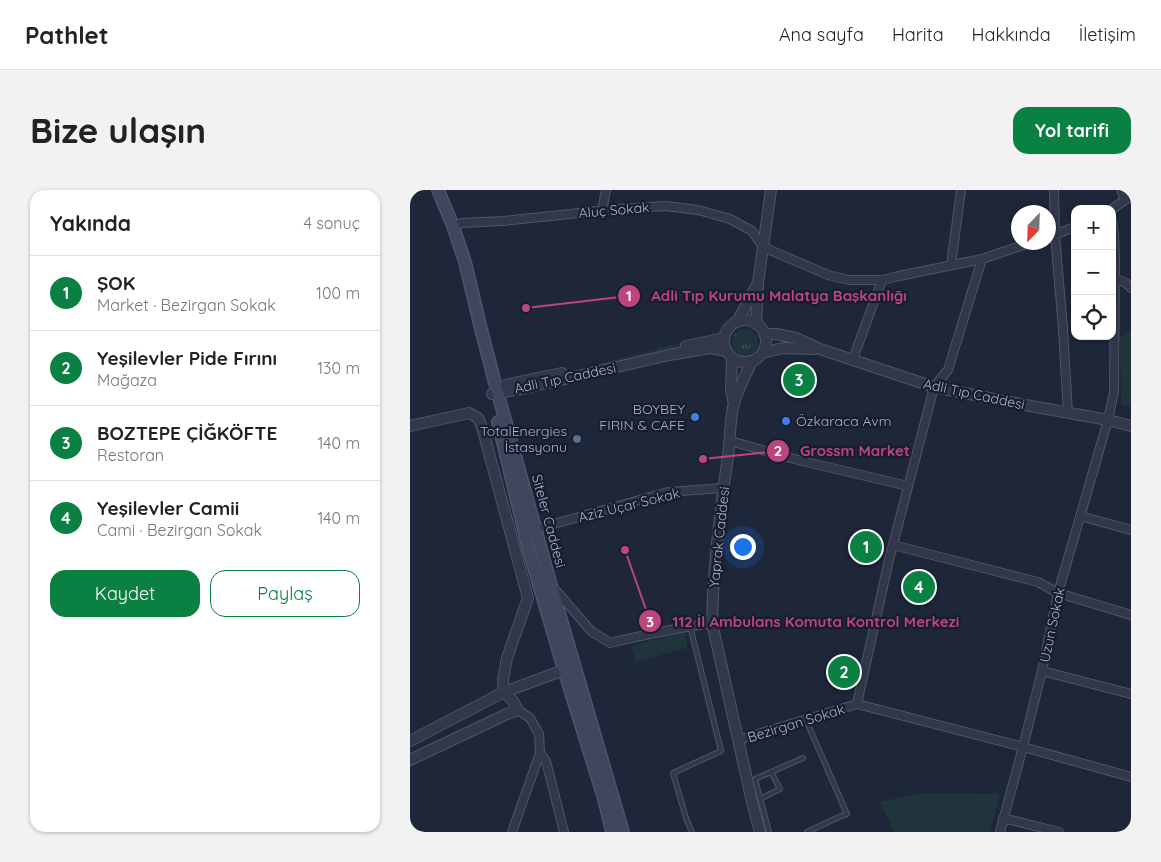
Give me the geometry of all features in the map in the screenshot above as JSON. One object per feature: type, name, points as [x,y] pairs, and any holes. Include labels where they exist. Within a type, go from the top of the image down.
[{"type":"main road","name":"Siteler Caddesi","points":[[431,190],[454,244],[494,391],[536,529],[623,832]]},
{"type":"main road","name":"Siteler Caddesi","points":[[438,190],[465,262],[528,547],[604,798],[612,832]]},
{"type":"street","points":[[444,190],[444,203]]},
{"type":"street","points":[[602,211],[606,190]]},
{"type":"street","points":[[756,324],[758,283],[772,190]]},
{"type":"street","points":[[951,265],[961,190],[952,190]]},
{"type":"street","points":[[1053,205],[1054,190]]},
{"type":"street","points":[[1116,206],[1128,198],[1121,190]]},
{"type":"street","name":"Aluç Sokak","points":[[453,226],[462,222],[503,221],[666,206],[698,210],[730,219],[752,231],[763,247]]},
{"type":"street","points":[[1056,234],[1071,229]]},
{"type":"street","points":[[763,247],[828,275],[849,280],[882,280],[982,259],[1011,249]]},
{"type":"street","points":[[1054,250],[1063,329],[1068,413]]},
{"type":"street","points":[[934,387],[948,370],[982,259]]},
{"type":"street","points":[[1116,279],[1126,283],[1131,288]]},
{"type":"street","points":[[853,359],[882,280]]},
{"type":"street","points":[[737,322],[758,283]]},
{"type":"street","name":"Uzun Sokak","points":[[1000,832],[1042,671],[1058,593],[1108,420],[1114,392],[1114,295]]},
{"type":"street","points":[[734,405],[731,390],[729,354],[724,345],[724,338],[731,325],[744,320],[750,321],[761,328],[766,340],[762,353]]},
{"type":"street","name":"Adli Tıp Caddesi","points":[[764,334],[796,338],[820,349],[934,387],[1131,426]]},
{"type":"street","name":"Adli Tıp Caddesi","points":[[494,391],[724,338]]},
{"type":"street","name":"Adli Tıp Caddesi","points":[[494,391],[526,388],[669,355],[710,348],[745,362],[758,358],[762,353],[783,348],[820,349]]},
{"type":"street","name":"Yaprak Caddesi","points":[[752,361],[734,405],[729,433],[730,442],[723,488],[712,623],[760,832]]},
{"type":"street","name":"Bezirgan Sokak","points":[[738,740],[857,704],[889,560],[934,387]]},
{"type":"street","points":[[410,426],[469,413],[478,418],[482,426],[528,598],[507,658],[503,680],[504,692],[513,701],[518,710],[530,718],[539,734],[540,753],[512,832]]},
{"type":"street","points":[[730,442],[908,486]]},
{"type":"street","name":"Aziz Uçar Sokak","points":[[536,529],[668,492],[723,488]]},
{"type":"street","points":[[1080,516],[1131,530]]},
{"type":"street","points":[[893,545],[1038,582],[1058,593],[1131,615]]},
{"type":"street","points":[[551,585],[591,631],[610,644],[650,634],[712,623]]},
{"type":"street","points":[[410,741],[504,692],[564,670]]},
{"type":"street","points":[[1042,671],[1131,694]]},
{"type":"street","points":[[857,704],[1023,746],[1131,777]]},
{"type":"street","points":[[410,760],[518,710]]},
{"type":"street","points":[[540,753],[546,761],[564,832]]},
{"type":"street","points":[[1003,818],[1059,832]]},
{"type":"lane","points":[[690,626],[721,750],[672,773],[692,832]]},
{"type":"lane","points":[[806,720],[847,814],[807,832]]},
{"type":"lane","points":[[769,832],[755,779],[803,758]]},
{"type":"lane","points":[[760,799],[780,789],[771,772]]},
{"type":"green space","points":[[745,329],[755,332],[758,342],[755,352],[745,355],[735,352],[732,342],[735,332]]},
{"type":"green space","points":[[1131,329],[1131,407],[1121,404],[1120,337]]},
{"type":"green space","points":[[707,336],[708,344],[541,379]]},
{"type":"green space","points":[[686,631],[687,648],[636,662],[631,646]]},
{"type":"green space","points":[[920,793],[1000,794],[990,832],[894,832],[880,802]]},
{"type":"place","name":"Adli Tıp Kurumu Malatya Başkanlığı","points":[[526,308]]},
{"type":"place","name":"BOZTEPE ÇİĞKÖFTE","points":[[799,380]]},
{"type":"place","name":"BOYBEY FIRIN & CAFE","points":[[695,417]]},
{"type":"place","name":"Özkaraca Avm","points":[[786,421]]},
{"type":"place","name":"TotalEnergies İstasyonu","points":[[577,439]]},
{"type":"place","name":"Grossm Market","points":[[703,459]]},
{"type":"place","name":"ŞOK","points":[[866,547]]},
{"type":"place","name":"112 İl Ambulans Komuta Kontrol Merkezi","points":[[625,550]]},
{"type":"place","name":"Yeşilevler Camii","points":[[919,587]]},
{"type":"place","name":"Yeşilevler Pide Fırını","points":[[844,672]]}]
